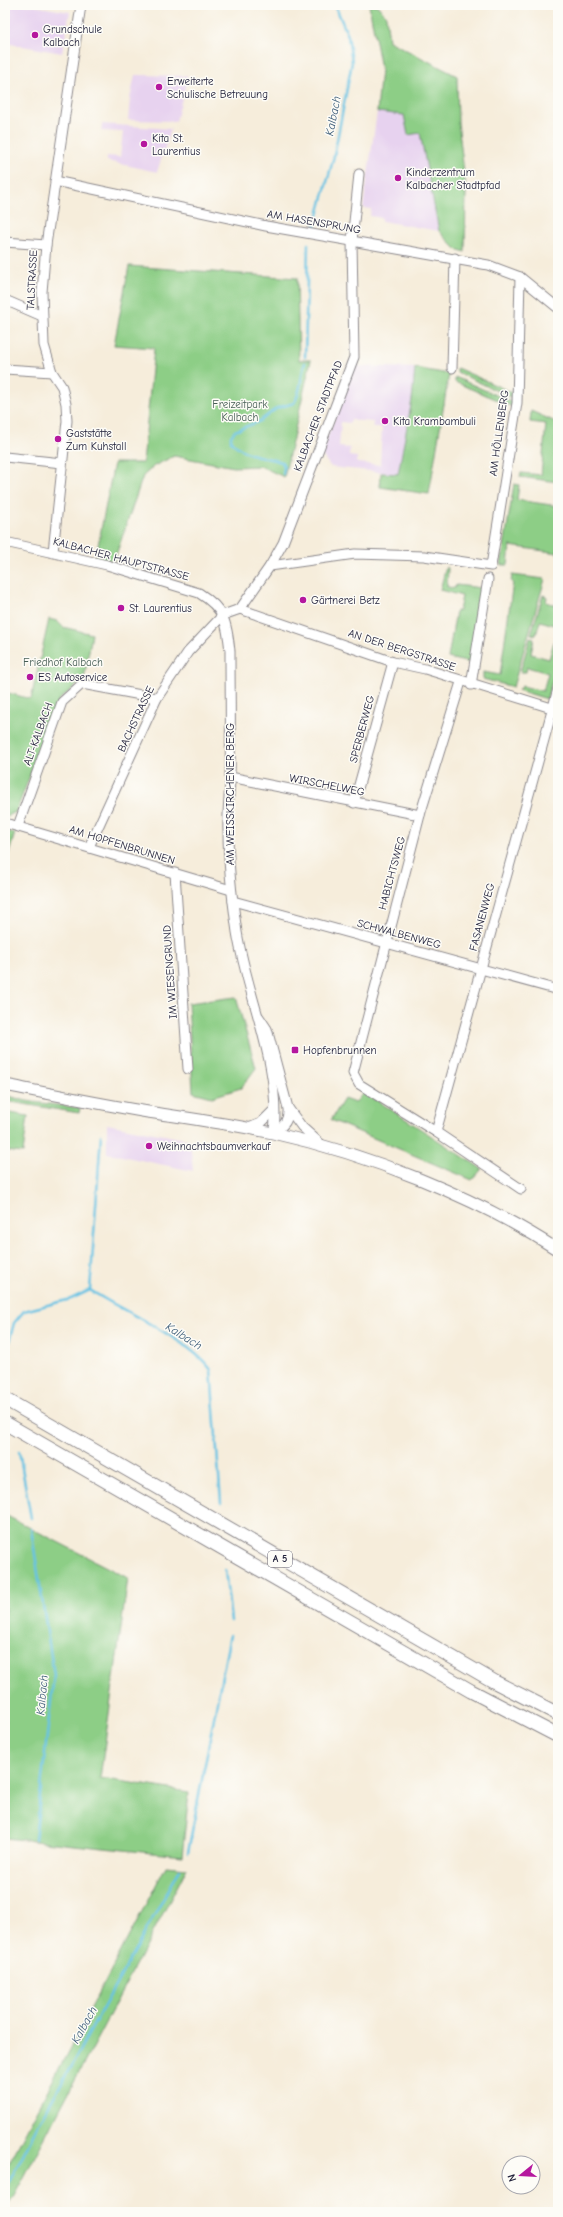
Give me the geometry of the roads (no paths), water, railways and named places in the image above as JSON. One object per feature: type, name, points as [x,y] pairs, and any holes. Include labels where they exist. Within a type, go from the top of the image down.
[{"type":"highway","name":"A 5","points":[[5,1399],[495,1682],[558,1714]]},
{"type":"highway","name":"A 5","points":[[5,1423],[471,1691],[558,1736]]},
{"type":"main road","points":[[5,1085],[70,1098],[274,1133]]},
{"type":"main road","name":"AM WEISSKIRCHENER BERG","points":[[274,1133],[323,1146],[387,1167],[464,1199],[540,1238],[558,1250]]},
{"type":"street","name":"TALSTRASSE","points":[[53,552],[67,421],[66,404],[62,387],[52,372],[44,345],[42,292],[46,245],[81,5]]},
{"type":"street","name":"KALBACHER STADTPFAD","points":[[240,609],[270,566],[282,543],[354,357],[352,241],[359,174]]},
{"type":"street","name":"AM HASENSPRUNG","points":[[55,181],[266,226],[488,265],[520,278],[558,308]]},
{"type":"street","points":[[5,242],[46,245]]},
{"type":"street","points":[[452,368],[455,258]]},
{"type":"street","name":"AM HÖLLENBERG","points":[[270,566],[355,554],[424,556],[491,566],[517,402],[520,278]]},
{"type":"street","points":[[5,300],[42,316]]},
{"type":"street","points":[[5,369],[52,372]]},
{"type":"street","points":[[5,458],[62,463]]},
{"type":"street","name":"KALBACHER HAUPTSTRASSE","points":[[5,542],[53,552],[107,566],[199,593],[213,602],[223,615]]},
{"type":"street","points":[[471,685],[488,579]]},
{"type":"street","points":[[223,615],[240,609]]},
{"type":"street","name":"AN DER BERGSTRASSE","points":[[240,609],[393,662],[425,670],[555,709]]},
{"type":"street","name":"BACHSTRASSE","points":[[89,846],[157,698],[188,652],[223,615]]},
{"type":"street","name":"AM WEISSKIRCHENER BERG","points":[[223,615],[228,630],[230,651],[230,777],[228,828],[231,890],[241,951],[260,1017],[267,1029],[288,1108],[302,1127],[323,1146]]},
{"type":"street","name":"SPERBERWEG","points":[[354,803],[393,662]]},
{"type":"street","name":"HABICHTSWEG","points":[[436,1132],[359,1084],[352,1073],[420,815],[461,682]]},
{"type":"street","name":"ALT-KALBACH","points":[[18,826],[62,702],[82,684],[157,698]]},
{"type":"street","points":[[555,709],[558,689]]},
{"type":"street","name":"FASANENWEG","points":[[436,1132],[555,709]]},
{"type":"street","name":"WIRSCHELWEG","points":[[230,777],[420,815]]},
{"type":"street","name":"AM HOPFENBRUNNEN","points":[[5,823],[89,846],[231,890]]},
{"type":"street","name":"IM WIESENGRUND","points":[[175,873],[188,1069]]},
{"type":"street","name":"SCHWALBENWEG","points":[[233,901],[558,990]]},
{"type":"street","name":"AM WEISSKIRCHENER BERG","points":[[260,1017],[260,1030],[273,1080],[274,1133]]},
{"type":"street","points":[[274,1133],[285,1124],[289,1118],[288,1108]]},
{"type":"street","points":[[249,1128],[261,1123],[274,1110]]},
{"type":"street","points":[[436,1132],[521,1189]]},
{"type":"waterway","name":"Kalbach","points":[[314,230],[334,156],[352,62],[348,36],[335,5]]},
{"type":"waterway","name":"Kalbach","points":[[305,357],[308,244]]},
{"type":"waterway","name":"Kalbach","points":[[283,474],[284,467],[282,462],[255,455],[243,450],[231,441],[231,436],[235,431],[260,421],[277,408],[294,403],[300,388],[305,363]]},
{"type":"waterway","name":"Kalbach","points":[[101,1135],[90,1290],[172,1337],[201,1359],[211,1370],[221,1503]]},
{"type":"waterway","name":"Kalbach","points":[[6,1377],[7,1349],[14,1323],[24,1311],[71,1299],[90,1290]]},
{"type":"waterway","name":"Kalbach","points":[[19,1451],[31,1518]]},
{"type":"waterway","name":"Kalbach","points":[[31,1529],[54,1675],[35,1839]]},
{"type":"waterway","name":"Kalbach","points":[[225,1570],[231,1621]]},
{"type":"waterway","name":"Kalbach","points":[[188,1852],[230,1635]]},
{"type":"waterway","name":"Kalbach","points":[[5,2190],[36,2129],[180,1869]]},
{"type":"place","name":"Grundschule Kalbach","points":[[35,35]]},
{"type":"place","name":"Erweiterte Schulische Betreuung","points":[[159,87]]},
{"type":"place","name":"Kita St. Laurentius","points":[[144,144]]},
{"type":"place","name":"Kinderzentrum Kalbacher Stadtpfad","points":[[398,178]]},
{"type":"place","name":"Kita Krambambuli","points":[[385,421]]},
{"type":"place","name":"Gaststätte Zum Kuhstall","points":[[58,439]]},
{"type":"place","name":"Gärtnerei Betz","points":[[303,600]]},
{"type":"place","name":"St. Laurentius","points":[[121,608]]},
{"type":"place","name":"ES Autoservice","points":[[30,677]]},
{"type":"place","name":"Hopfenbrunnen","points":[[295,1050]]},
{"type":"place","name":"Weihnachtsbaumverkauf","points":[[149,1146]]},
{"type":"park label","name":"Freizeitpark Kalbach","points":[[240,410]]},
{"type":"park label","name":"Friedhof Kalbach","points":[[63,662]]}]
